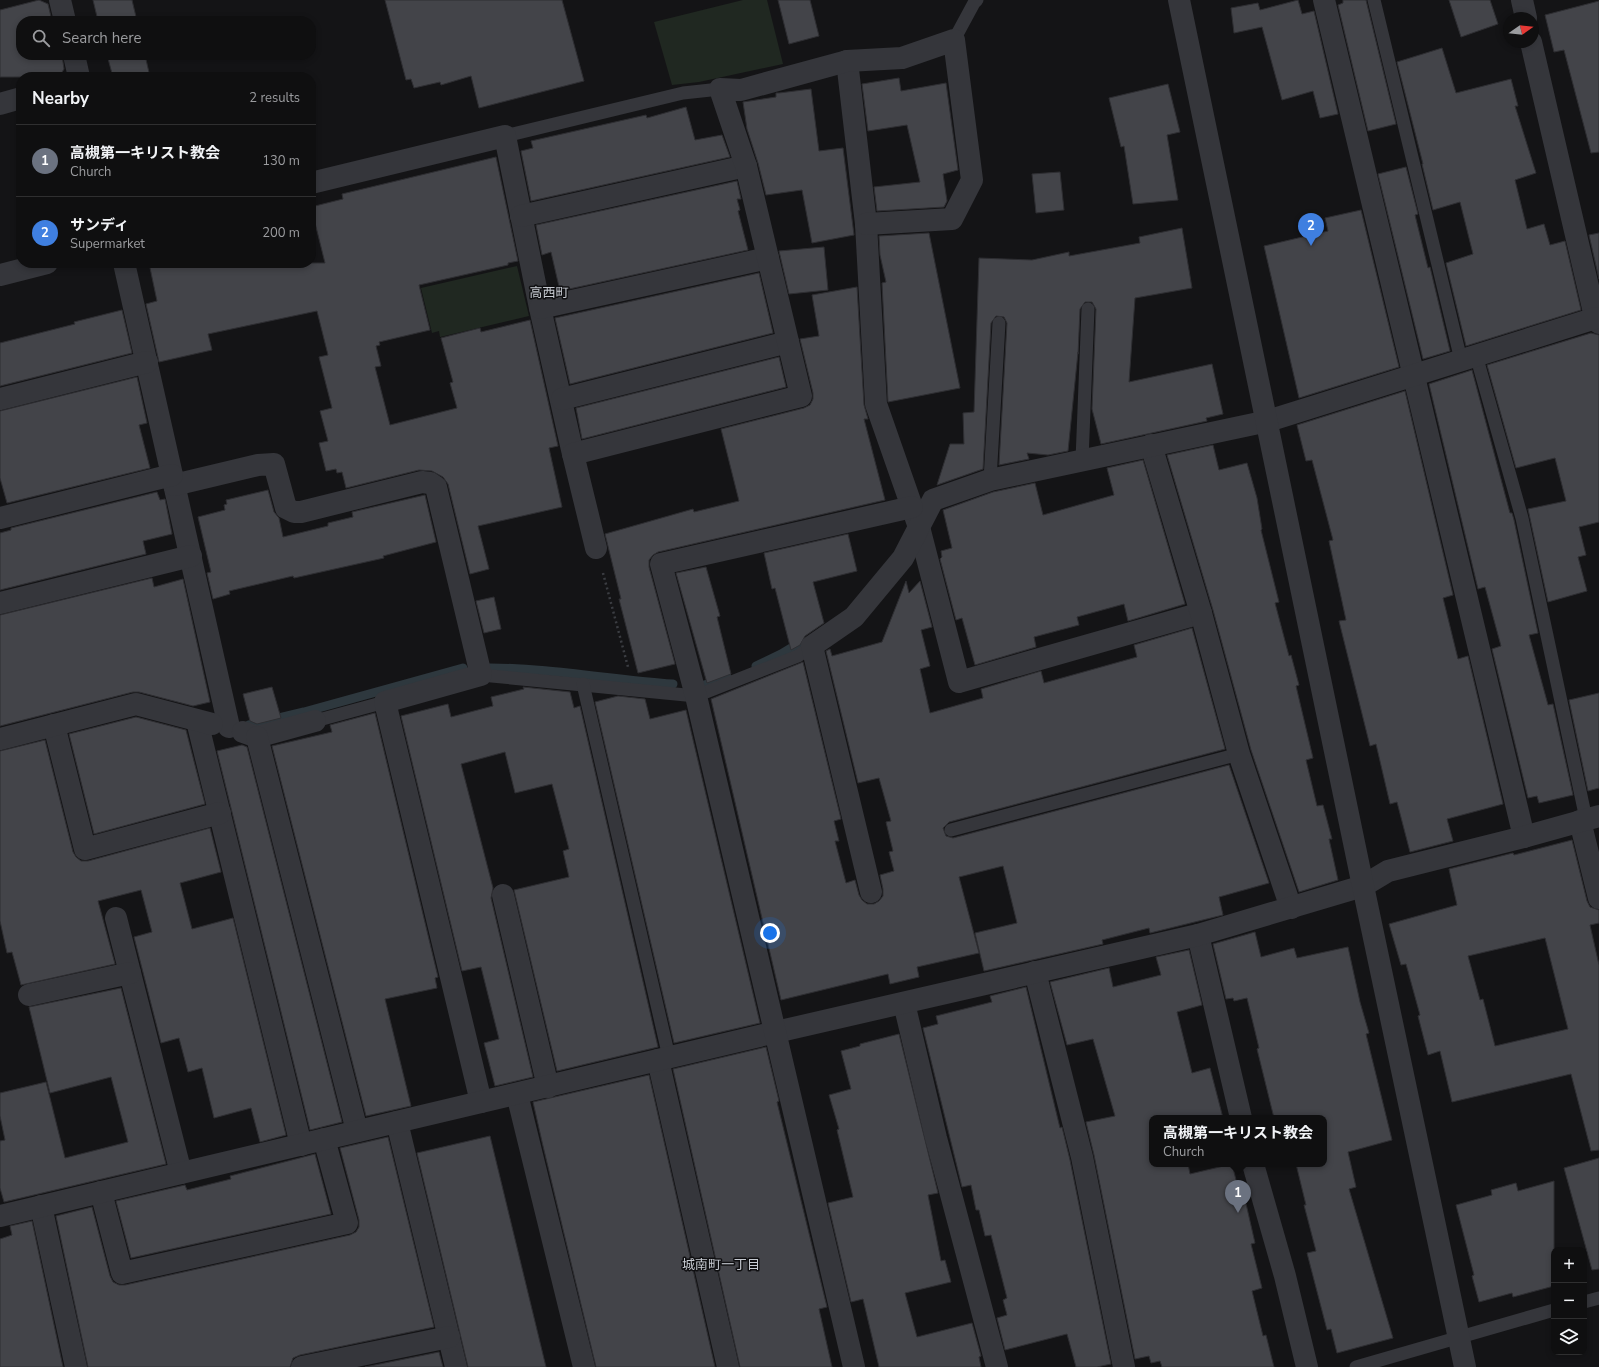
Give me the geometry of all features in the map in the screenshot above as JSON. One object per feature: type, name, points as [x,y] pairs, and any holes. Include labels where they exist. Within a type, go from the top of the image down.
[{"type":"street","points":[[60,0],[65,16]]},
{"type":"street","points":[[1179,0],[1268,421],[1363,886],[1465,1367]]},
{"type":"street","points":[[1324,0],[1524,837]]},
{"type":"street","points":[[1522,0],[1525,12]]},
{"type":"street","points":[[573,454],[801,396],[746,166],[720,90],[741,90],[847,61],[902,58],[954,40],[972,180],[952,219],[866,224]]},
{"type":"street","points":[[871,892],[812,646],[854,617],[903,558],[933,500],[990,480],[1268,421],[1413,374],[1597,321],[1532,48]]},
{"type":"street","points":[[75,60],[78,72]]},
{"type":"street","points":[[847,61],[866,224],[876,404],[919,527],[959,682],[1201,613]]},
{"type":"street","points":[[0,104],[16,99]]},
{"type":"street","points":[[316,182],[505,136],[540,308],[596,548]]},
{"type":"street","points":[[521,216],[746,166]]},
{"type":"street","points":[[540,308],[768,258]]},
{"type":"street","points":[[0,275],[27,268]]},
{"type":"street","points":[[125,268],[230,727]]},
{"type":"street","points":[[562,399],[788,342]]},
{"type":"street","points":[[0,399],[147,362]]},
{"type":"street","points":[[1151,445],[1201,613],[1239,754],[1291,908]]},
{"type":"street","points":[[0,518],[173,480],[258,465],[274,464],[286,508],[294,512],[301,512],[422,482],[430,483],[436,488],[481,675],[385,702],[481,1102]]},
{"type":"street","points":[[854,1367],[696,696],[661,564],[912,507]]},
{"type":"street","points":[[0,603],[191,556]]},
{"type":"street","points":[[0,739],[136,704],[197,721],[230,727],[257,737],[315,721]]},
{"type":"street","points":[[197,721],[301,1145]]},
{"type":"street","points":[[54,725],[85,849],[220,814]]},
{"type":"street","points":[[257,737],[357,1131]]},
{"type":"street","points":[[0,1216],[548,1087],[663,1058],[1198,935],[1363,886],[1388,871],[1524,837],[1588,819],[1599,898]]},
{"type":"street","points":[[503,895],[548,1087]]},
{"type":"street","points":[[116,918],[182,1173]]},
{"type":"street","points":[[1198,935],[1240,1115]]},
{"type":"street","points":[[1035,972],[1082,1157],[1124,1367]]},
{"type":"street","points":[[29,996],[130,973]]},
{"type":"street","points":[[904,1003],[936,1138],[997,1367]]},
{"type":"street","points":[[663,1058],[728,1367]]},
{"type":"street","points":[[517,1094],[584,1367]]},
{"type":"street","points":[[397,1122],[456,1367]]},
{"type":"street","points":[[101,1192],[122,1273],[347,1223],[324,1139]]},
{"type":"street","points":[[1254,1167],[1285,1276],[1307,1367]]},
{"type":"street","points":[[41,1206],[76,1367]]},
{"type":"street","points":[[302,1367],[387,1359],[449,1337]]},
{"type":"lane","points":[[954,40],[977,0]]},
{"type":"lane","points":[[1374,0],[1469,357],[1522,518],[1588,819]]},
{"type":"lane","points":[[505,136],[683,93],[720,90]]},
{"type":"lane","points":[[1082,460],[1088,309]]},
{"type":"lane","points":[[990,480],[1000,324]]},
{"type":"lane","points":[[481,675],[633,688],[696,696],[798,656],[812,646]]},
{"type":"lane","points":[[583,684],[663,1058]]},
{"type":"lane","points":[[315,721],[385,702]]},
{"type":"lane","points":[[950,830],[1239,754]]},
{"type":"lane","points":[[1587,1301],[1599,1298]]},
{"type":"lane","points":[[1356,1367],[1551,1311]]},
{"type":"path","points":[[596,548],[633,688]]},
{"type":"shaded area","points":[[743,0],[767,0],[783,64],[699,82],[672,85],[654,22]]},
{"type":"shaded area","points":[[517,266],[529,316],[440,337],[439,331],[432,333],[421,288]]},
{"type":"building","points":[[39,0],[48,4],[51,16],[16,16],[16,60],[63,60],[64,69],[62,72],[16,72],[16,77],[0,77],[0,10]]},
{"type":"building","points":[[93,0],[132,0],[136,16],[97,16]]},
{"type":"building","points":[[385,0],[562,0],[584,81],[479,108],[471,76],[441,85],[440,82],[414,88],[411,79],[406,80]]},
{"type":"building","points":[[778,0],[810,0],[819,36],[789,44]]},
{"type":"building","points":[[1298,0],[1302,14],[1314,11],[1338,114],[1320,118],[1313,91],[1282,100],[1262,27],[1234,33],[1231,8],[1258,3],[1260,10]]},
{"type":"building","points":[[1343,0],[1366,0],[1396,124],[1368,131],[1338,5],[1343,3]]},
{"type":"building","points":[[1449,0],[1490,0],[1498,24],[1461,37]]},
{"type":"building","points":[[1599,1],[1599,152],[1591,153],[1564,50],[1554,52],[1545,15]]},
{"type":"building","points":[[1442,48],[1456,93],[1511,79],[1518,106],[1515,106],[1536,173],[1515,180],[1527,229],[1544,224],[1550,245],[1565,241],[1581,310],[1466,346],[1446,263],[1473,254],[1460,202],[1433,210],[1397,62]]},
{"type":"building","points":[[108,60],[146,60],[149,72],[112,72]]},
{"type":"building","points":[[899,78],[901,91],[946,83],[958,170],[943,174],[947,201],[944,207],[877,211],[874,187],[920,182],[907,125],[868,131],[862,84]]},
{"type":"building","points":[[1168,84],[1180,132],[1167,135],[1178,200],[1133,204],[1124,146],[1121,147],[1109,98]]},
{"type":"building","points":[[811,89],[819,151],[843,148],[854,235],[812,243],[802,190],[766,195],[747,129],[743,102],[776,97],[776,93]]},
{"type":"building","points":[[686,107],[695,140],[722,135],[730,157],[531,201],[521,151],[533,148],[531,141],[646,115],[647,118]]},
{"type":"building","points":[[496,157],[518,261],[508,263],[508,265],[419,285],[430,330],[379,342],[380,345],[376,346],[381,366],[375,367],[390,425],[457,408],[450,383],[453,382],[441,338],[480,328],[481,332],[530,320],[558,446],[549,448],[562,507],[478,526],[489,569],[470,574],[448,484],[443,477],[432,471],[419,470],[346,488],[342,472],[337,473],[336,469],[326,471],[319,443],[328,441],[320,411],[332,408],[319,357],[328,355],[317,311],[208,334],[212,350],[159,362],[146,304],[157,301],[150,268],[316,268],[316,263],[325,263],[316,227],[316,206],[343,199],[342,194]]},
{"type":"building","points":[[1406,167],[1418,214],[1415,215],[1428,268],[1430,267],[1450,351],[1423,359],[1378,174]]},
{"type":"building","points":[[1060,172],[1064,210],[1036,213],[1032,174]]},
{"type":"building","points":[[737,181],[741,199],[737,199],[740,210],[738,211],[748,250],[560,291],[551,252],[542,255],[536,225]]},
{"type":"building","points":[[1361,210],[1399,367],[1299,398],[1264,246],[1328,231],[1325,218]]},
{"type":"building","points":[[1182,228],[1192,288],[1135,298],[1129,382],[1212,364],[1223,414],[1206,418],[1207,421],[1101,444],[1092,409],[1096,309],[1092,302],[1085,302],[1080,309],[1078,354],[1078,352],[1068,451],[1048,455],[1027,453],[1029,459],[999,465],[1007,323],[1004,317],[996,316],[991,323],[983,469],[937,485],[950,444],[964,444],[963,413],[974,412],[979,258],[1032,260],[1069,252],[1069,256],[1140,243],[1139,237]]},
{"type":"building","points":[[929,233],[960,388],[888,402],[882,283],[886,282],[880,255],[879,236]]},
{"type":"building","points":[[1599,233],[1599,279],[1589,235]]},
{"type":"building","points":[[824,247],[828,290],[789,294],[779,251]]},
{"type":"building","points":[[759,273],[773,333],[570,384],[555,318]]},
{"type":"building","points":[[857,287],[864,405],[868,419],[864,419],[885,500],[658,552],[653,555],[649,560],[649,567],[675,664],[638,673],[619,599],[621,599],[605,534],[693,509],[694,512],[739,501],[721,429],[804,408],[810,405],[813,399],[813,393],[800,339],[819,336],[812,295]]},
{"type":"building","points":[[122,310],[132,353],[0,386],[0,343],[75,324],[74,322]]},
{"type":"building","points":[[1591,333],[1599,335],[1599,522],[1579,527],[1586,555],[1578,557],[1587,591],[1548,602],[1528,509],[1566,501],[1555,458],[1516,468],[1487,365]]},
{"type":"building","points":[[779,357],[786,387],[582,439],[576,408]]},
{"type":"building","points":[[1472,370],[1510,513],[1512,513],[1514,520],[1538,633],[1529,635],[1548,705],[1553,704],[1573,795],[1539,803],[1537,796],[1528,798],[1492,649],[1501,646],[1485,587],[1478,589],[1429,384]]},
{"type":"building","points":[[137,377],[147,423],[139,425],[150,468],[7,503],[0,478],[0,411]]},
{"type":"building","points":[[1405,391],[1453,595],[1443,598],[1458,659],[1468,656],[1503,804],[1447,819],[1453,841],[1410,852],[1397,802],[1390,804],[1376,744],[1370,746],[1339,621],[1346,620],[1329,541],[1333,540],[1312,460],[1306,461],[1297,425]]},
{"type":"building","points":[[1213,445],[1219,470],[1247,463],[1257,498],[1261,530],[1279,602],[1275,603],[1289,656],[1291,655],[1299,685],[1296,686],[1313,758],[1306,760],[1317,806],[1323,805],[1332,839],[1329,839],[1338,880],[1299,892],[1251,750],[1213,610],[1167,455]]},
{"type":"building","points":[[1143,460],[1185,604],[1128,621],[1124,604],[1077,617],[1079,625],[1034,637],[1036,647],[975,665],[962,618],[956,620],[940,559],[942,557],[941,551],[952,548],[943,510],[993,492],[1035,483],[1043,515],[1114,495],[1107,468]]},
{"type":"building","points":[[268,490],[274,512],[279,518],[283,537],[328,526],[328,523],[353,517],[352,512],[425,495],[436,542],[383,556],[384,558],[294,578],[293,576],[229,591],[230,594],[213,599],[207,573],[211,572],[198,517],[225,510],[224,505],[227,504],[226,500]]},
{"type":"building","points":[[157,492],[160,500],[165,499],[172,534],[143,541],[146,554],[0,590],[0,533],[11,530],[11,528]]},
{"type":"building","points":[[848,534],[857,571],[813,582],[824,623],[805,636],[800,645],[791,650],[775,588],[772,589],[764,553]]},
{"type":"building","points":[[706,567],[720,616],[717,617],[731,674],[707,683],[676,573]]},
{"type":"building","points":[[152,578],[154,587],[183,579],[210,702],[193,706],[139,692],[133,692],[0,726],[0,615]]},
{"type":"building","points":[[906,581],[909,593],[920,581],[932,627],[921,630],[930,666],[920,669],[930,713],[983,698],[981,689],[1041,671],[1044,683],[1137,657],[1134,645],[1192,628],[1225,749],[949,822],[943,828],[946,836],[953,838],[1229,765],[1269,883],[1219,897],[1223,915],[1150,933],[1149,928],[1102,940],[1103,944],[984,971],[975,933],[1017,923],[1003,866],[959,877],[979,953],[917,967],[919,977],[890,984],[888,974],[781,1000],[711,699],[803,662],[841,819],[834,821],[839,841],[835,841],[846,883],[855,880],[859,895],[867,904],[874,904],[879,901],[883,896],[880,875],[894,871],[889,852],[893,851],[886,822],[891,821],[879,778],[858,783],[826,651],[830,649],[832,656],[882,642]]},
{"type":"building","points":[[494,597],[501,629],[484,633],[476,601]]},
{"type":"building","points":[[272,687],[281,718],[257,724],[250,721],[243,694]]},
{"type":"building","points":[[523,687],[570,692],[574,708],[580,706],[658,1047],[557,1071],[514,890],[569,877],[563,851],[569,849],[552,784],[515,793],[505,752],[461,764],[493,888],[491,898],[533,1077],[495,1086],[484,1043],[499,1039],[481,967],[462,971],[401,716],[448,704],[451,717],[493,706],[491,697],[524,689]]},
{"type":"building","points":[[1599,693],[1599,788],[1588,791],[1569,700]]},
{"type":"building","points":[[618,696],[645,699],[650,719],[686,710],[760,1023],[674,1043],[595,702]]},
{"type":"building","points":[[375,713],[438,977],[435,978],[437,988],[385,999],[411,1106],[366,1116],[272,746],[332,732],[330,725]]},
{"type":"building","points":[[136,717],[186,730],[205,804],[94,834],[69,734]]},
{"type":"building","points":[[45,740],[73,852],[81,861],[88,861],[210,828],[221,872],[180,883],[192,929],[233,918],[286,1135],[260,1142],[251,1108],[214,1118],[202,1068],[188,1072],[179,1038],[161,1043],[134,937],[152,932],[141,890],[98,901],[115,964],[21,985],[12,952],[7,953],[0,921],[0,751]]},
{"type":"building","points":[[242,745],[247,747],[342,1122],[310,1130],[217,751]]},
{"type":"building","points":[[1572,840],[1587,901],[1590,907],[1599,910],[1599,923],[1590,925],[1599,965],[1599,1150],[1591,1151],[1571,1074],[1452,1102],[1440,1051],[1428,1055],[1418,1016],[1420,1015],[1406,964],[1401,965],[1389,924],[1457,905],[1449,869],[1513,853],[1514,855]],"holes":[[[1545,938],[1568,1029],[1495,1046],[1483,999],[1480,1000],[1468,956]]]},
{"type":"building","points":[[1255,932],[1261,957],[1294,948],[1297,958],[1348,947],[1360,1002],[1369,1033],[1366,1034],[1392,1140],[1348,1152],[1356,1187],[1349,1189],[1393,1338],[1337,1353],[1331,1329],[1327,1330],[1307,1253],[1316,1251],[1304,1205],[1306,1205],[1297,1167],[1327,1167],[1327,1115],[1273,1115],[1257,1049],[1259,1048],[1247,998],[1234,1001],[1233,998],[1226,999],[1213,944]]},
{"type":"building","points":[[1189,950],[1202,1005],[1177,1012],[1192,1073],[1210,1068],[1222,1115],[1149,1115],[1149,1167],[1189,1167],[1190,1174],[1219,1167],[1233,1167],[1240,1196],[1244,1195],[1255,1243],[1251,1244],[1262,1288],[1252,1291],[1263,1336],[1266,1335],[1274,1367],[1162,1367],[1160,1361],[1151,1363],[1149,1356],[1135,1359],[1086,1122],[1115,1116],[1093,1039],[1067,1045],[1050,982],[1109,968],[1113,987],[1161,975],[1156,957]]},
{"type":"building","points":[[1026,987],[1060,1128],[1062,1127],[1070,1160],[1111,1364],[1097,1367],[1076,1367],[1067,1334],[1005,1350],[997,1318],[1007,1315],[1003,1300],[1007,1298],[991,1235],[985,1236],[979,1210],[976,1210],[971,1185],[962,1187],[923,1028],[938,1024],[936,1016],[992,1002],[990,996]]},
{"type":"building","points":[[121,988],[166,1164],[4,1202],[0,1188],[0,1141],[5,1140],[0,1116],[0,1093],[46,1082],[65,1158],[128,1142],[111,1077],[50,1093],[29,1007]]},
{"type":"building","points":[[899,1034],[938,1193],[928,1195],[941,1261],[945,1260],[951,1282],[905,1293],[917,1337],[972,1323],[981,1356],[979,1357],[981,1367],[879,1367],[863,1299],[851,1302],[828,1203],[853,1197],[837,1130],[839,1129],[829,1095],[851,1089],[841,1051],[860,1046],[860,1044]]},
{"type":"building","points":[[766,1047],[779,1101],[777,1102],[827,1307],[819,1309],[832,1367],[740,1367],[673,1069]]},
{"type":"building","points":[[649,1075],[715,1367],[596,1367],[533,1102]]},
{"type":"building","points":[[490,1136],[546,1367],[468,1367],[417,1153]]},
{"type":"building","points":[[388,1137],[434,1327],[300,1355],[293,1358],[290,1367],[88,1367],[56,1216],[92,1207],[110,1276],[113,1282],[119,1285],[125,1285],[350,1235],[356,1232],[359,1227],[359,1220],[340,1148]]},
{"type":"building","points":[[315,1154],[331,1214],[131,1258],[116,1201],[185,1185],[187,1190],[231,1179],[230,1176]]},
{"type":"building","points":[[1599,1158],[1599,1269],[1592,1270],[1587,1247],[1586,1247],[1564,1168]]},
{"type":"building","points":[[1554,1181],[1554,1247],[1551,1247],[1551,1287],[1513,1297],[1512,1293],[1479,1302],[1472,1276],[1474,1275],[1456,1205],[1492,1195],[1491,1190],[1516,1183],[1518,1191]]},
{"type":"building","points":[[32,1221],[63,1367],[0,1367],[0,1239],[12,1235],[10,1226]]},
{"type":"building","points":[[439,1352],[443,1367],[365,1367]]},
{"type":"waterway","points":[[756,666],[801,642]]},
{"type":"waterway","points":[[249,725],[304,712],[463,668]]},
{"type":"waterway","points":[[490,668],[559,672],[673,684]]},
{"type":"waterway","points":[[702,686],[727,677]]},
{"type":"place","name":"サンディ","points":[[1311,246]]},
{"type":"place","name":"高槻第一キリスト教会","points":[[1238,1213]]},
{"type":"district","name":"高西町","points":[[549,293]]},
{"type":"district","name":"城南町一丁目","points":[[721,1265]]}]
